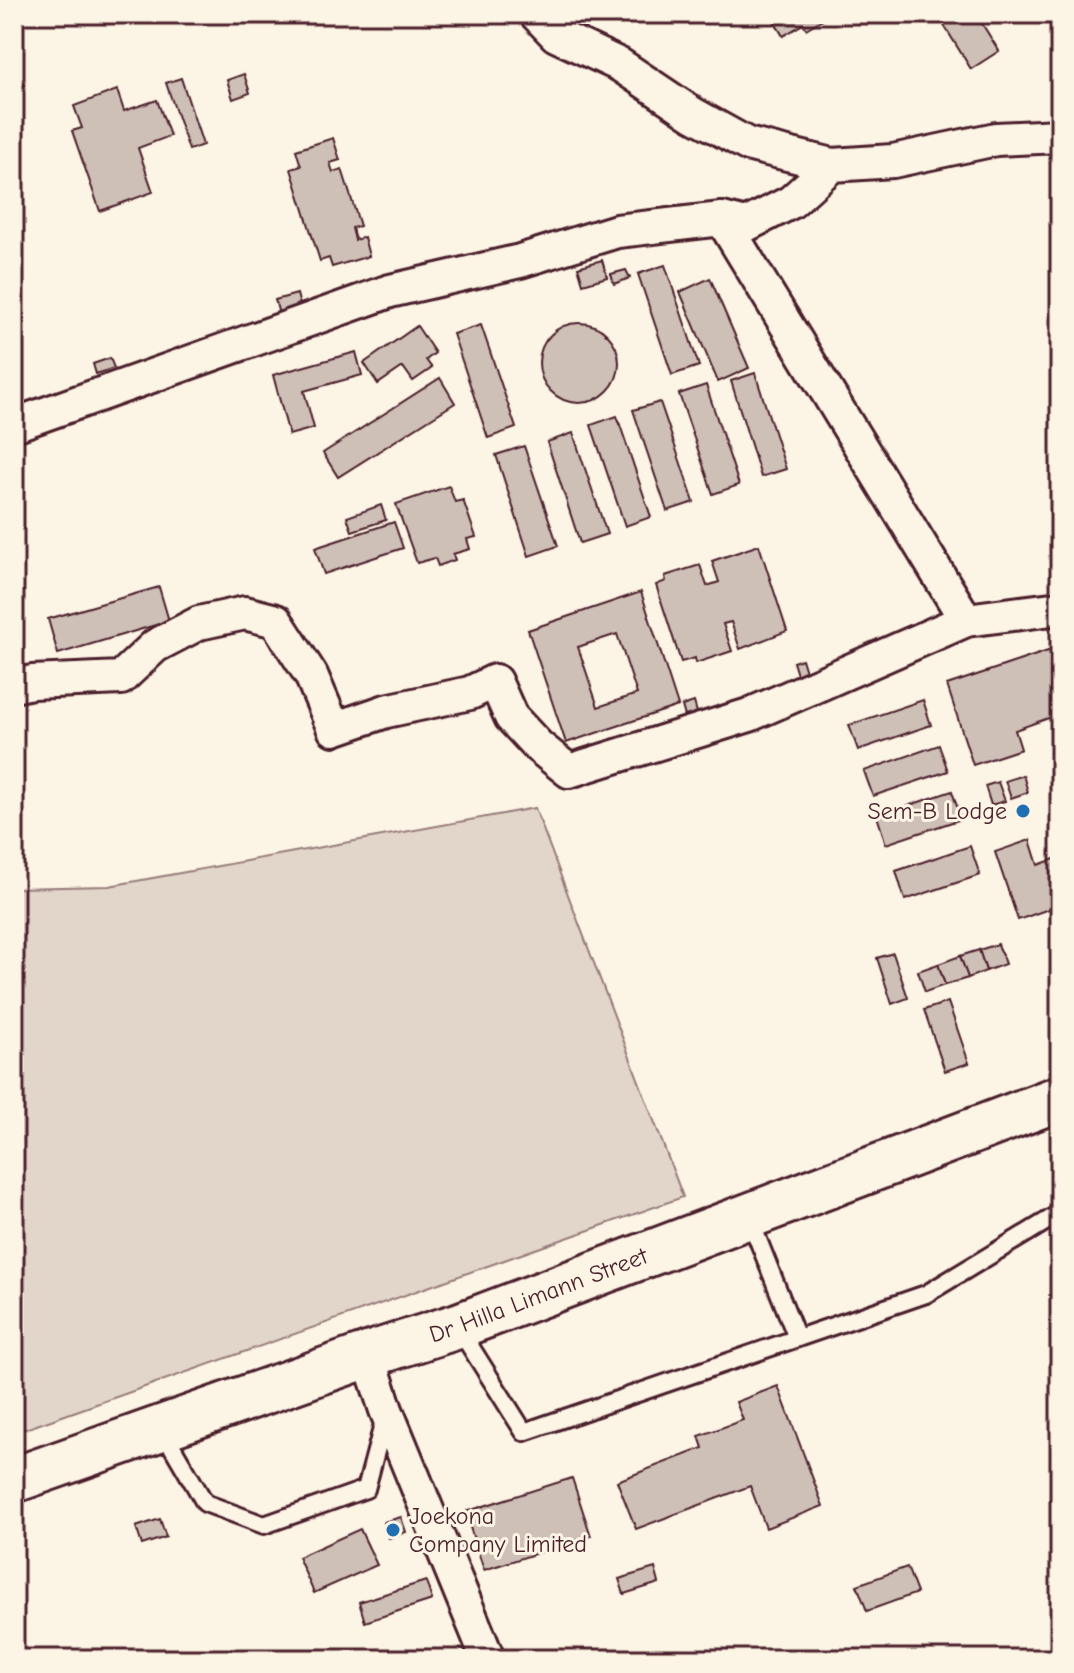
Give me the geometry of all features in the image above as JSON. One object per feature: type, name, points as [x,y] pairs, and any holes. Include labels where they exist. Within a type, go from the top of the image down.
[{"type":"highway","name":"Dr Hilla Limann Street","points":[[14,1480],[458,1326],[1060,1098]]},
{"type":"street","points":[[536,14],[556,35],[620,65],[693,114],[747,144],[832,165],[893,161],[996,139],[1060,136]]},
{"type":"street","points":[[14,425],[390,291],[520,261],[617,231],[722,219],[746,225],[791,202],[832,165]]},
{"type":"street","points":[[722,219],[966,620]]},
{"type":"street","points":[[14,686],[32,682],[121,678],[155,646],[199,623],[245,613],[276,621],[311,675],[334,729],[386,711],[470,693],[495,681],[511,717],[538,746],[569,771],[749,715],[966,620],[1060,608]]},
{"type":"street","points":[[368,1355],[386,1410],[488,1659]]},
{"type":"lane","points":[[458,1326],[524,1432],[926,1294],[1060,1213]]},
{"type":"lane","points":[[749,1216],[797,1338]]},
{"type":"lane","points":[[162,1430],[205,1503],[264,1525],[366,1489],[386,1410]]},
{"type":"shaded area","points":[[535,808],[683,1197],[14,1433],[14,888],[109,886]]},
{"type":"building","points":[[770,14],[824,14],[826,17],[806,29],[803,24],[783,36]]},
{"type":"building","points":[[937,14],[976,14],[999,51],[971,69]]},
{"type":"building","points":[[244,74],[250,93],[233,99],[227,80]]},
{"type":"building","points":[[181,78],[203,145],[189,150],[166,83]]},
{"type":"building","points":[[117,90],[124,111],[157,100],[170,136],[138,148],[153,192],[100,211],[72,131],[82,128],[74,106]]},
{"type":"building","points":[[333,138],[340,160],[330,163],[333,172],[342,169],[360,226],[352,228],[355,240],[364,237],[369,256],[332,267],[329,258],[320,261],[291,169],[301,166],[296,150]]},
{"type":"building","points":[[602,260],[607,277],[583,284],[578,267]]},
{"type":"building","points":[[665,265],[699,366],[672,375],[638,274]]},
{"type":"building","points":[[626,270],[630,278],[614,284],[611,274]]},
{"type":"building","points":[[710,278],[749,368],[718,382],[680,292]]},
{"type":"building","points":[[297,294],[301,309],[279,314],[275,300]]},
{"type":"building","points":[[579,323],[594,326],[607,335],[616,348],[619,363],[616,378],[607,391],[594,400],[579,403],[564,400],[551,391],[542,378],[539,363],[542,348],[551,335],[564,326]]},
{"type":"building","points":[[481,325],[516,428],[488,438],[453,334]]},
{"type":"building","points":[[417,326],[435,353],[426,360],[432,368],[413,381],[403,367],[378,384],[364,363]]},
{"type":"building","points":[[356,352],[362,375],[304,391],[314,428],[289,435],[273,375]]},
{"type":"building","points":[[110,358],[114,368],[96,374],[93,364]]},
{"type":"building","points":[[755,373],[786,469],[761,477],[731,381]]},
{"type":"building","points":[[440,378],[455,403],[338,477],[323,453]]},
{"type":"building","points":[[706,385],[739,485],[713,494],[679,394]]},
{"type":"building","points":[[660,402],[694,502],[667,511],[633,410]]},
{"type":"building","points":[[617,416],[651,517],[625,526],[591,425]]},
{"type":"building","points":[[573,433],[607,534],[580,543],[547,442]]},
{"type":"building","points":[[524,446],[558,546],[529,556],[496,455]]},
{"type":"building","points":[[449,486],[455,502],[463,500],[476,537],[467,539],[470,549],[453,554],[455,560],[438,566],[435,558],[417,563],[396,504]]},
{"type":"building","points":[[381,505],[386,520],[352,531],[347,517]]},
{"type":"building","points":[[394,522],[403,548],[324,574],[315,548]]},
{"type":"building","points":[[759,545],[787,631],[740,649],[731,622],[723,624],[732,651],[696,663],[695,658],[681,662],[656,585],[666,581],[665,576],[700,565],[707,586],[719,582],[712,561]]},
{"type":"building","points":[[159,587],[169,621],[58,654],[48,619]]},
{"type":"building","points":[[641,592],[678,706],[566,743],[528,630]],"holes":[[[617,634],[637,694],[598,707],[578,647]]]},
{"type":"building","points":[[1060,647],[1060,714],[1015,730],[1021,749],[973,765],[947,685]]},
{"type":"building","points":[[802,659],[807,675],[798,678],[793,662]]},
{"type":"building","points":[[923,700],[931,725],[858,750],[849,725]]},
{"type":"building","points":[[694,702],[698,716],[686,720],[682,706]]},
{"type":"building","points":[[939,745],[948,771],[873,796],[864,771]]},
{"type":"building","points":[[1023,775],[1028,792],[1011,798],[1005,781]]},
{"type":"building","points":[[998,782],[1005,801],[991,805],[985,786]]},
{"type":"building","points":[[952,791],[961,819],[886,844],[877,816]]},
{"type":"building","points":[[1030,840],[1038,865],[1060,857],[1060,905],[1018,920],[995,852]]},
{"type":"building","points":[[970,846],[980,875],[905,900],[896,871]]},
{"type":"building","points":[[998,944],[1005,964],[986,971],[979,950]]},
{"type":"building","points":[[979,950],[986,971],[968,978],[960,956]]},
{"type":"building","points":[[893,953],[908,998],[892,1004],[877,958]]},
{"type":"building","points":[[960,956],[968,978],[945,985],[938,964]]},
{"type":"building","points":[[938,964],[945,985],[925,992],[918,971]]},
{"type":"building","points":[[948,1002],[969,1063],[945,1071],[924,1010]]},
{"type":"building","points":[[778,1386],[823,1506],[766,1528],[750,1486],[636,1529],[617,1481],[703,1448],[699,1436],[743,1420],[736,1402]]},
{"type":"building","points":[[572,1478],[591,1536],[484,1570],[465,1512]]},
{"type":"building","points":[[401,1517],[406,1532],[389,1538],[384,1522]]},
{"type":"building","points":[[160,1519],[166,1537],[142,1545],[136,1527]]},
{"type":"building","points":[[360,1529],[377,1565],[314,1593],[298,1557]]},
{"type":"building","points":[[907,1567],[917,1593],[867,1611],[857,1585]]},
{"type":"building","points":[[655,1568],[659,1583],[624,1594],[619,1579]]},
{"type":"building","points":[[426,1581],[432,1600],[365,1622],[359,1602]]},
{"type":"place","name":"Sem-B Lodge","points":[[1023,811]]},
{"type":"place","name":"Joekona Company Limited","points":[[393,1530]]}]
